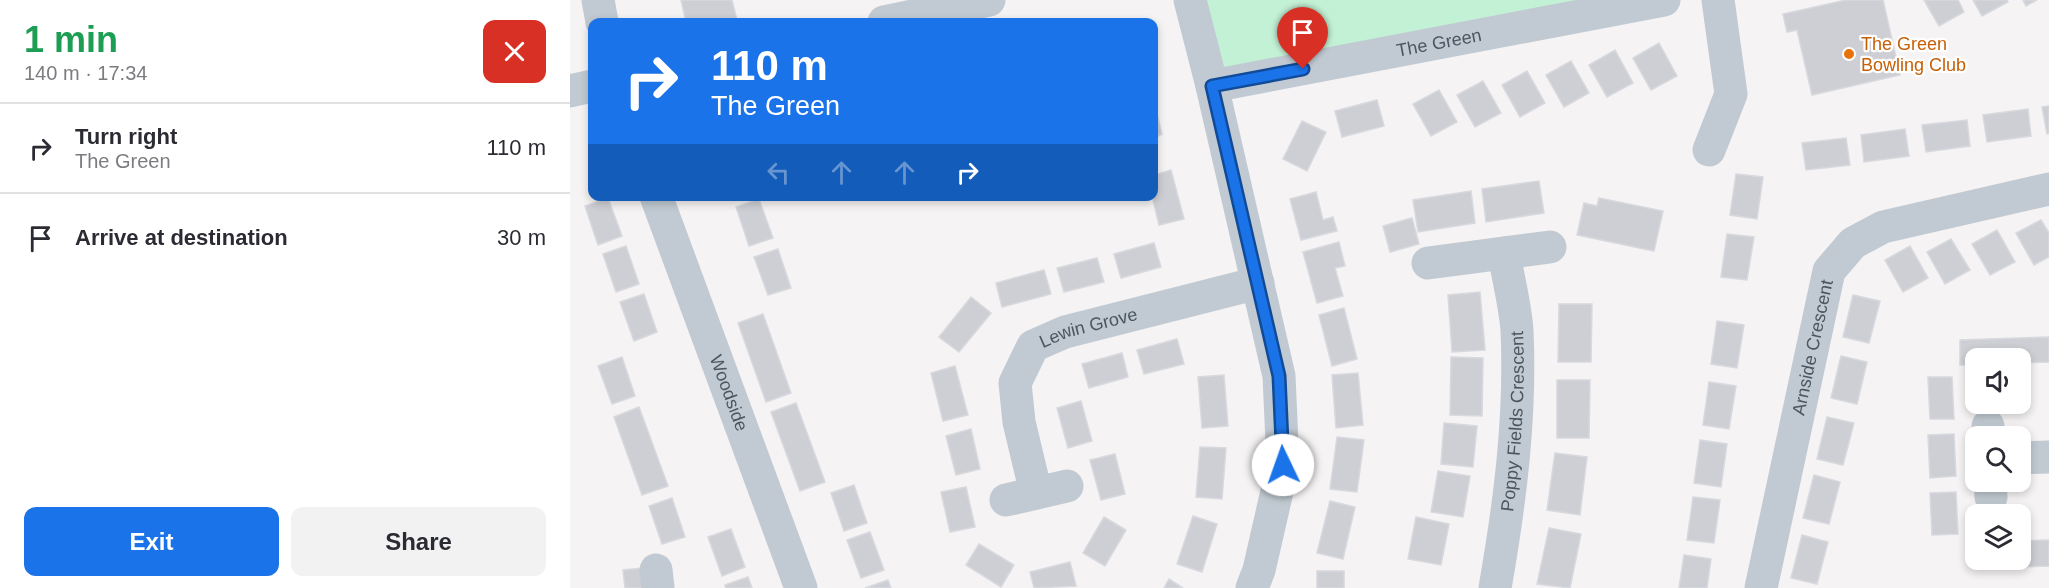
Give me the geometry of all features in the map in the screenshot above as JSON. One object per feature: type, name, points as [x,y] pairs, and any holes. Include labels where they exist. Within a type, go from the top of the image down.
[{"type":"street","points":[[598,0],[601,18]]},
{"type":"street","points":[[879,0],[883,18]]},
{"type":"street","points":[[1190,0],[1279,376],[1283,465],[1259,570],[1252,588]]},
{"type":"street","name":"The Green","points":[[1212,86],[1665,0]]},
{"type":"street","points":[[1709,150],[1731,94],[1718,0]]},
{"type":"street","points":[[915,18],[968,11]]},
{"type":"street","points":[[570,92],[588,87]]},
{"type":"street","name":"Arnside Crescent","points":[[1761,588],[1829,271],[1853,243],[1883,227],[2049,189]]},
{"type":"street","name":"Woodside","points":[[658,201],[801,588]]},
{"type":"street","points":[[1428,263],[1550,247]]},
{"type":"street","name":"Poppy Fields Crescent","points":[[1495,588],[1510,500],[1518,410],[1516,327],[1504,253]]},
{"type":"street","name":"Lewin Grove","points":[[1036,493],[1019,422],[1016,383],[1033,346],[1065,332],[1258,283]]},
{"type":"street","points":[[2031,458],[2049,457]]},
{"type":"green space","points":[[1190,0],[1624,0],[1212,86]]},
{"type":"building","points":[[681,0],[732,0],[736,18],[685,18]]},
{"type":"building","name":"The Green Bowling Club","points":[[1846,0],[1883,0],[1900,75],[1812,95],[1797,30],[1787,32],[1783,14]]},
{"type":"building","points":[[1924,0],[1958,0],[1964,12],[1939,26]]},
{"type":"building","points":[[1973,0],[2007,0],[2008,2],[1982,16]]},
{"type":"building","points":[[2023,0],[2037,0],[2026,6]]},
{"type":"building","points":[[1659,43],[1677,76],[1651,90],[1633,58]]},
{"type":"building","points":[[1615,50],[1633,83],[1607,97],[1589,65]]},
{"type":"building","points":[[1571,61],[1589,93],[1564,107],[1546,75]]},
{"type":"building","points":[[1527,71],[1545,103],[1520,117],[1502,85]]},
{"type":"building","points":[[1483,81],[1501,113],[1475,127],[1457,95]]},
{"type":"building","points":[[1439,90],[1457,122],[1431,136],[1413,104]]},
{"type":"building","points":[[1377,100],[1384,126],[1342,137],[1335,111]]},
{"type":"building","points":[[2049,106],[2049,133],[2047,134],[2042,107]]},
{"type":"building","points":[[2028,109],[2031,136],[1987,142],[1983,115]]},
{"type":"building","points":[[1158,118],[1162,134],[1158,136]]},
{"type":"building","points":[[1967,120],[1970,146],[1926,152],[1922,125]]},
{"type":"building","points":[[1302,121],[1326,132],[1307,171],[1283,159]]},
{"type":"building","points":[[1905,129],[1909,156],[1864,162],[1861,135]]},
{"type":"building","points":[[1846,138],[1850,165],[1806,170],[1802,143]]},
{"type":"building","points":[[1171,170],[1184,219],[1159,225],[1153,201],[1158,201],[1158,174]]},
{"type":"building","points":[[1736,174],[1763,177],[1757,219],[1730,215]]},
{"type":"building","points":[[1539,181],[1544,213],[1486,222],[1482,189]]},
{"type":"building","points":[[1471,191],[1475,223],[1418,232],[1413,200]]},
{"type":"building","points":[[1316,192],[1323,220],[1333,217],[1337,231],[1301,240],[1290,199]]},
{"type":"building","points":[[1599,198],[1663,211],[1654,251],[1577,235],[1584,203],[1597,206]]},
{"type":"building","points":[[599,201],[609,201],[622,236],[598,245],[585,206]]},
{"type":"building","points":[[760,201],[773,238],[749,246],[736,207]]},
{"type":"building","points":[[1412,218],[1419,244],[1390,252],[1383,226]]},
{"type":"building","points":[[2041,220],[2049,233],[2049,257],[2034,265],[2016,233]]},
{"type":"building","points":[[1997,230],[2015,262],[1990,275],[1972,244]]},
{"type":"building","points":[[1727,234],[1754,237],[1747,280],[1721,277]]},
{"type":"building","points":[[1951,239],[1970,270],[1945,284],[1927,252]]},
{"type":"building","points":[[1339,242],[1345,266],[1335,268],[1343,296],[1317,303],[1303,252]]},
{"type":"building","points":[[1154,243],[1161,267],[1121,278],[1114,254]]},
{"type":"building","points":[[626,246],[639,284],[616,292],[603,254]]},
{"type":"building","points":[[1910,246],[1928,278],[1903,292],[1885,260]]},
{"type":"building","points":[[778,249],[791,288],[768,295],[754,257]]},
{"type":"building","points":[[1097,258],[1104,282],[1064,292],[1057,268]]},
{"type":"building","points":[[1044,270],[1051,294],[1002,307],[996,283]]},
{"type":"building","points":[[1480,292],[1485,350],[1452,352],[1448,295]]},
{"type":"building","points":[[644,294],[657,332],[634,341],[620,302]]},
{"type":"building","points":[[1853,295],[1880,301],[1869,343],[1843,337]]},
{"type":"building","points":[[971,297],[991,313],[959,352],[939,337]]},
{"type":"building","points":[[1559,304],[1592,304],[1591,362],[1558,362]]},
{"type":"building","points":[[1344,308],[1357,359],[1332,366],[1319,315]]},
{"type":"building","points":[[763,314],[791,393],[766,402],[738,323]]},
{"type":"building","points":[[1717,321],[1744,325],[1737,368],[1711,364]]},
{"type":"building","points":[[2049,337],[2049,362],[2031,363],[2031,348],[1965,348],[1965,365],[1960,365],[1960,340]]},
{"type":"building","points":[[1177,339],[1184,364],[1144,374],[1137,350]]},
{"type":"building","points":[[1122,353],[1128,377],[1089,388],[1082,364]]},
{"type":"building","points":[[1841,356],[1867,362],[1857,404],[1831,398]]},
{"type":"building","points":[[622,357],[635,396],[612,404],[598,366]]},
{"type":"building","points":[[1451,357],[1483,358],[1482,416],[1450,415]]},
{"type":"building","points":[[955,366],[968,415],[943,421],[931,373]]},
{"type":"building","points":[[1358,373],[1363,425],[1336,428],[1332,375]]},
{"type":"building","points":[[1224,375],[1228,426],[1202,428],[1198,377]]},
{"type":"building","points":[[1928,377],[1952,377],[1954,419],[1930,419]]},
{"type":"building","points":[[1557,380],[1590,380],[1589,438],[1557,438]]},
{"type":"building","points":[[1709,382],[1736,386],[1729,429],[1703,425]]},
{"type":"building","points":[[1081,401],[1092,441],[1068,448],[1057,408]]},
{"type":"building","points":[[796,403],[825,482],[800,491],[771,412]]},
{"type":"building","points":[[639,407],[668,486],[642,495],[614,417]]},
{"type":"building","points":[[1827,417],[1854,423],[1843,465],[1817,459]]},
{"type":"building","points":[[1444,423],[1477,426],[1473,467],[1441,464]]},
{"type":"building","points":[[971,429],[980,469],[956,475],[946,436]]},
{"type":"building","points":[[1954,434],[1956,476],[1930,478],[1928,435]]},
{"type":"building","points":[[1337,437],[1364,440],[1357,492],[1330,489]]},
{"type":"building","points":[[1700,440],[1727,444],[1721,487],[1694,483]]},
{"type":"building","points":[[1200,447],[1226,448],[1222,499],[1196,497]]},
{"type":"building","points":[[1555,453],[1587,457],[1580,515],[1547,510]]},
{"type":"building","points":[[1115,454],[1125,494],[1101,500],[1090,460]]},
{"type":"building","points":[[1438,471],[1470,476],[1463,517],[1431,512]]},
{"type":"building","points":[[1814,475],[1840,482],[1829,524],[1803,518]]},
{"type":"building","points":[[854,485],[867,523],[844,531],[831,493]]},
{"type":"building","points":[[966,487],[975,527],[950,532],[941,492]]},
{"type":"building","points":[[1956,492],[1958,534],[1932,535],[1930,493]]},
{"type":"building","points":[[1693,497],[1720,500],[1714,543],[1687,540]]},
{"type":"building","points":[[672,498],[685,537],[662,544],[649,506]]},
{"type":"building","points":[[1330,501],[1355,507],[1343,559],[1317,553]]},
{"type":"building","points":[[1193,516],[1217,524],[1202,572],[1177,564]]},
{"type":"building","points":[[1104,517],[1126,530],[1105,566],[1083,553]]},
{"type":"building","points":[[1416,517],[1449,524],[1441,565],[1408,559]]},
{"type":"building","points":[[1549,528],[1581,534],[1570,588],[1537,584]]},
{"type":"building","points":[[731,529],[745,567],[722,576],[708,537]]},
{"type":"building","points":[[870,532],[884,570],[861,578],[847,540]]},
{"type":"building","points":[[1802,535],[1828,542],[1817,584],[1791,578]]},
{"type":"building","points":[[2049,540],[2049,566],[2031,566],[2031,541]]},
{"type":"building","points":[[979,544],[1014,565],[1001,587],[966,565]]},
{"type":"building","points":[[1684,555],[1711,559],[1707,588],[1679,588]]},
{"type":"building","points":[[1070,562],[1076,586],[1034,588],[1030,572]]},
{"type":"building","points":[[643,568],[644,588],[625,588],[623,570]]},
{"type":"building","points":[[1317,571],[1344,571],[1344,588],[1317,588]]},
{"type":"building","points":[[748,577],[752,588],[726,588],[725,585]]},
{"type":"building","points":[[1169,579],[1183,588],[1164,588]]},
{"type":"building","points":[[888,580],[891,588],[865,588]]},
{"type":"place","name":"The Green Bowling Club","points":[[1849,54]]},
{"type":"route","points":[[1283,465],[1279,376],[1212,86],[1303,69]]}]
